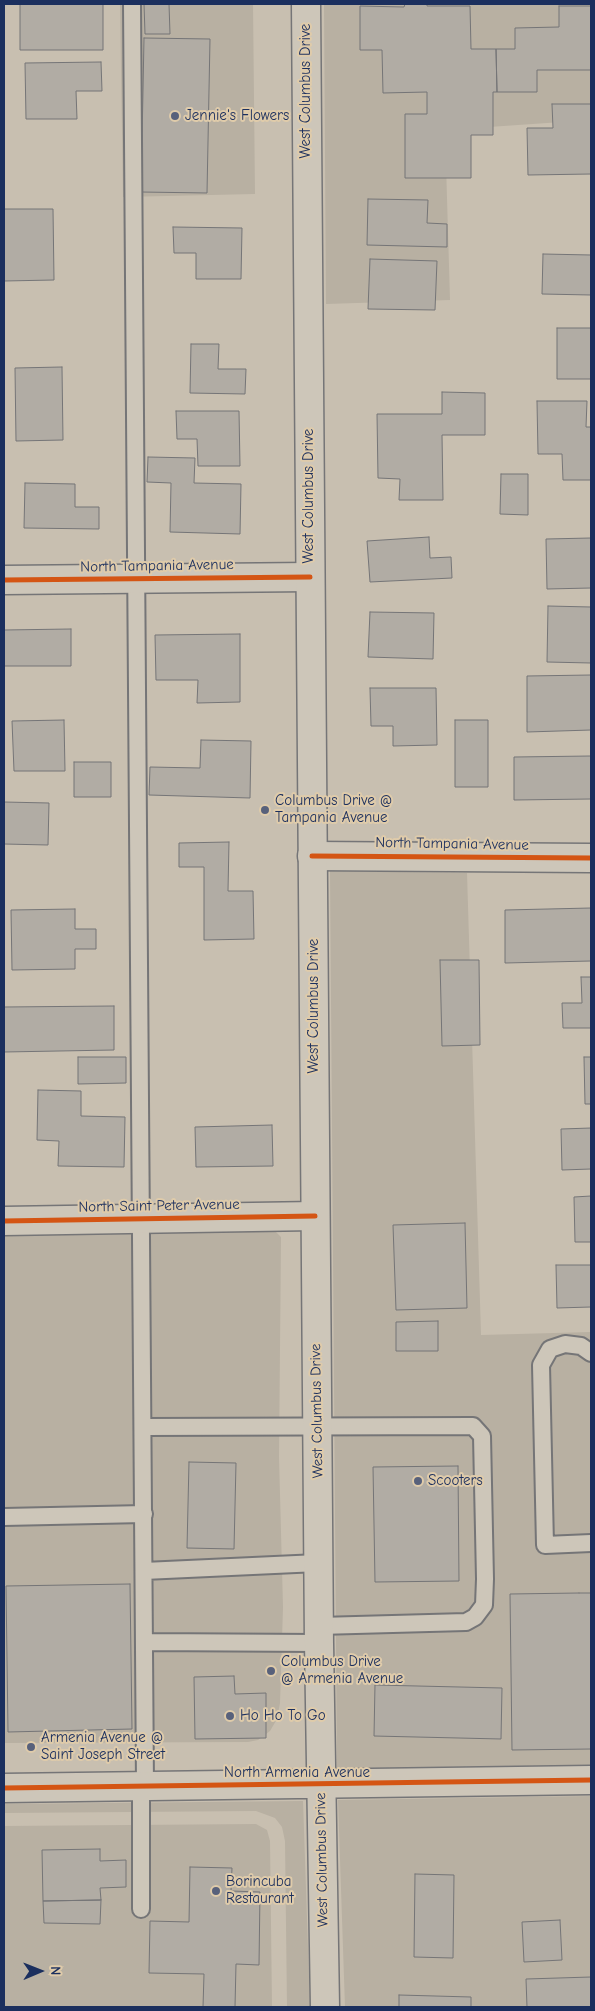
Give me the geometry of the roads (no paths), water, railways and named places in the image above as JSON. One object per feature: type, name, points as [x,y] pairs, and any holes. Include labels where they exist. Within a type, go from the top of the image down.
[{"type":"main road","name":"West Columbus Drive","points":[[306,4],[320,1785],[325,2007]]},
{"type":"main road","name":"North Tampania Avenue","points":[[4,580],[310,577]]},
{"type":"main road","name":"North Tampania Avenue","points":[[312,856],[591,858]]},
{"type":"main road","name":"North Saint Peter Avenue","points":[[4,1221],[315,1216]]},
{"type":"main road","name":"North Armenia Avenue","points":[[4,1788],[591,1780]]},
{"type":"lane","points":[[132,4],[134,579],[144,1514],[141,1909]]},
{"type":"lane","points":[[591,1353],[581,1346],[565,1344],[550,1349],[541,1365],[545,1545],[591,1544]]},
{"type":"lane","points":[[143,1427],[474,1426],[482,1436],[485,1579],[484,1605],[475,1617],[466,1622],[319,1635],[144,1642]]},
{"type":"lane","points":[[4,1517],[144,1514]]},
{"type":"lane","points":[[144,1571],[318,1563]]},
{"type":"place","name":"Jennie's Flowers","points":[[175,116]]},
{"type":"place","name":"Columbus Drive @ Tampania Avenue","points":[[265,810]]},
{"type":"place","name":"Scooters","points":[[418,1481]]},
{"type":"place","name":"Columbus Drive @ Armenia Avenue","points":[[271,1671]]},
{"type":"place","name":"Ho Ho To Go","points":[[230,1716]]},
{"type":"place","name":"Armenia Avenue @ Saint Joseph Street","points":[[31,1747]]},
{"type":"place","name":"Borincuba Restaurant","points":[[216,1891]]}]
